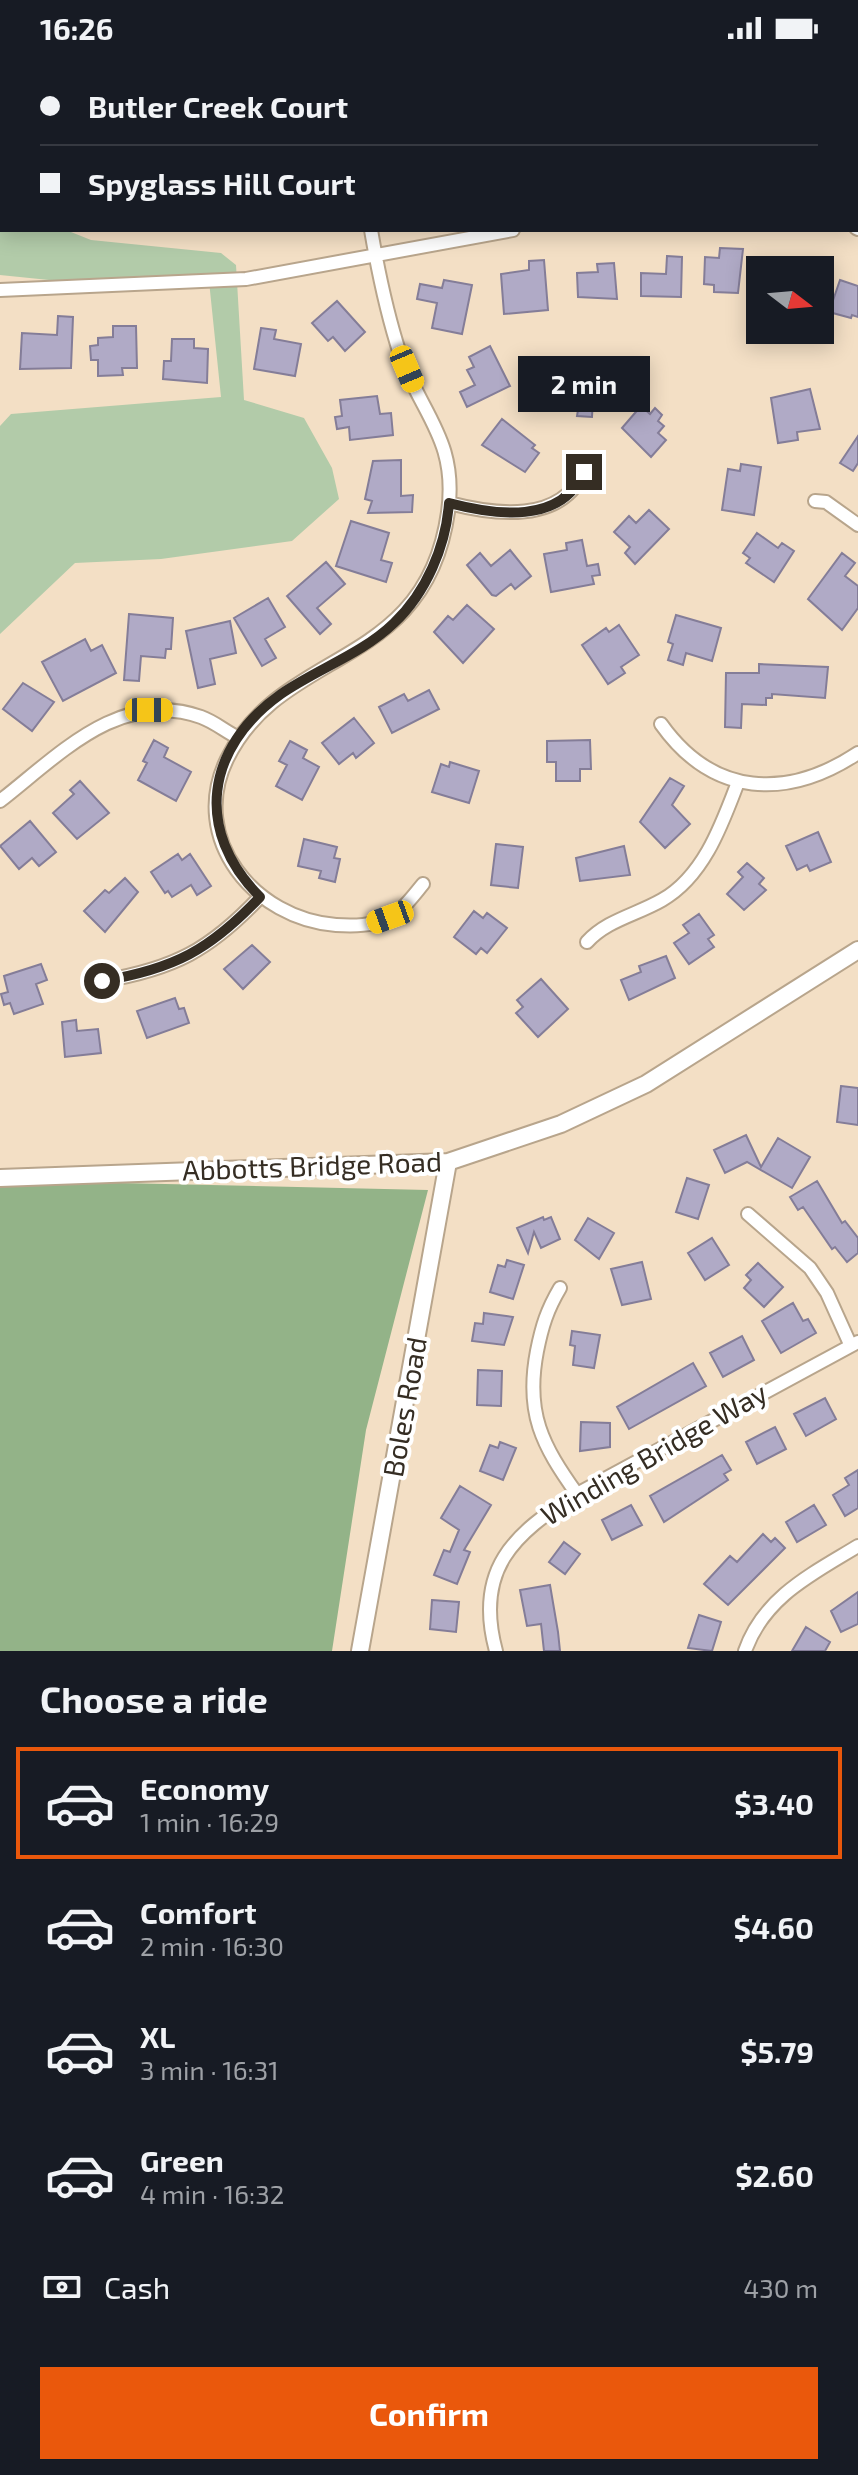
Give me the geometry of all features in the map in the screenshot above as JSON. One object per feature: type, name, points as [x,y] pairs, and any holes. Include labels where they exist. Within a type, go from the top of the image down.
[{"type":"main road","name":"Abbotts Bridge Road","points":[[0,1178],[448,1162],[550,1128],[646,1084],[858,950]]},
{"type":"main road","name":"Boles Road","points":[[360,1651],[448,1162]]},
{"type":"street","points":[[371,232],[400,353],[446,449],[449,503],[439,549],[411,606],[371,640],[281,694],[255,717],[239,738],[219,782],[217,824],[221,844],[231,864],[260,897],[313,923],[353,926],[390,917],[423,884]]},
{"type":"street","points":[[0,290],[246,279],[503,232]]},
{"type":"street","points":[[449,503],[495,513],[541,509],[567,497],[584,472]]},
{"type":"street","points":[[815,501],[826,502],[858,525]]},
{"type":"street","points":[[0,801],[102,723],[133,712],[168,710],[200,717],[239,738]]},
{"type":"street","points":[[661,724],[687,754],[738,782],[754,785],[791,783],[838,766],[858,753]]},
{"type":"street","points":[[587,942],[601,927],[665,898],[690,876],[710,847],[738,782]]},
{"type":"street","points":[[102,981],[145,974],[190,957],[226,933],[260,897]]},
{"type":"street","points":[[748,1214],[810,1268],[854,1343]]},
{"type":"street","points":[[560,1288],[544,1313],[531,1382],[533,1413],[554,1462],[577,1494]]},
{"type":"street","name":"Winding Bridge Way","points":[[496,1651],[490,1630],[491,1595],[511,1543],[533,1522],[577,1494],[854,1343]]},
{"type":"street","points":[[745,1651],[760,1620],[778,1597],[858,1546]]},
{"type":"green space","points":[[0,232],[71,232],[91,240],[221,253],[236,265],[244,400],[304,418],[332,468],[339,499],[292,541],[161,559],[75,563],[0,634],[0,426],[11,414],[221,397],[209,281],[59,281],[0,275]]},
{"type":"green space","points":[[74,1182],[428,1190],[366,1430],[332,1651],[0,1651],[0,1185]]},
{"type":"building","points":[[720,248],[743,249],[738,293],[714,292],[714,285],[704,284],[705,257],[719,258]]},
{"type":"building","points":[[667,256],[682,257],[681,297],[641,296],[641,273],[666,274]]},
{"type":"building","points":[[544,260],[548,310],[504,314],[501,274],[529,270],[529,261]]},
{"type":"building","points":[[614,263],[617,299],[578,297],[577,273],[598,272],[597,264]]},
{"type":"building","points":[[444,280],[472,285],[462,334],[432,328],[437,303],[417,299],[420,284],[442,288]]},
{"type":"building","points":[[840,280],[858,286],[858,317],[834,313],[834,297]]},
{"type":"building","points":[[337,301],[365,332],[345,351],[333,337],[328,341],[312,323]]},
{"type":"building","points":[[58,316],[73,317],[71,368],[20,369],[22,333],[57,335]]},
{"type":"building","points":[[113,326],[136,326],[137,368],[122,368],[123,375],[98,376],[98,360],[91,360],[90,346],[98,345],[98,338],[113,337]]},
{"type":"building","points":[[261,328],[276,330],[274,339],[301,344],[295,376],[254,369]]},
{"type":"building","points":[[172,339],[194,339],[194,348],[208,349],[207,383],[163,379],[164,361],[171,361]]},
{"type":"building","points":[[490,346],[510,386],[467,407],[460,392],[475,385],[467,370],[474,367],[469,357]]},
{"type":"building","points":[[570,376],[594,378],[592,417],[577,416],[578,410],[555,408],[556,384],[569,385]]},
{"type":"building","points":[[810,389],[820,429],[797,432],[798,440],[778,443],[771,398]]},
{"type":"building","points":[[377,396],[380,414],[391,413],[393,435],[350,440],[349,427],[337,429],[335,417],[342,416],[340,400]]},
{"type":"building","points":[[641,406],[650,414],[655,408],[662,415],[658,421],[664,426],[658,433],[666,440],[651,457],[622,428]]},
{"type":"building","points":[[502,419],[535,445],[532,448],[539,453],[525,472],[482,445]]},
{"type":"building","points":[[858,436],[858,463],[853,471],[840,463]]},
{"type":"building","points":[[401,460],[401,496],[413,495],[412,512],[368,513],[372,501],[365,499],[373,461]]},
{"type":"building","points":[[741,464],[761,467],[754,515],[722,510],[728,469],[740,471]]},
{"type":"building","points":[[649,510],[669,529],[635,564],[625,553],[630,547],[614,532],[629,516],[636,523]]},
{"type":"building","points":[[351,521],[389,533],[381,560],[392,563],[386,582],[336,566]]},
{"type":"building","points":[[757,533],[778,548],[782,543],[794,551],[774,582],[746,563],[750,558],[743,553]]},
{"type":"building","points":[[582,540],[587,566],[598,564],[600,575],[592,576],[594,584],[551,592],[544,554],[567,550],[566,543]]},
{"type":"building","points":[[510,550],[531,576],[515,589],[511,584],[496,596],[492,595],[467,565],[480,553],[491,566]]},
{"type":"building","points":[[842,553],[855,563],[845,576],[858,586],[858,608],[842,630],[808,599]]},
{"type":"building","points":[[326,562],[345,584],[317,608],[331,624],[320,634],[287,596]]},
{"type":"building","points":[[268,598],[285,627],[265,639],[276,658],[262,666],[234,618]]},
{"type":"building","points":[[467,605],[494,629],[463,663],[434,632],[448,616],[453,620]]},
{"type":"building","points":[[129,614],[173,618],[171,649],[166,649],[165,658],[141,656],[139,681],[124,680]]},
{"type":"building","points":[[676,615],[721,628],[712,661],[686,653],[683,665],[668,660],[673,644],[668,642]]},
{"type":"building","points":[[230,621],[236,653],[210,659],[215,684],[198,688],[186,631]]},
{"type":"building","points":[[619,625],[639,655],[621,667],[625,673],[608,684],[582,645],[606,628],[609,632]]},
{"type":"building","points":[[85,639],[91,651],[102,645],[116,673],[63,701],[42,662]]},
{"type":"building","points":[[759,664],[828,667],[825,698],[772,694],[772,698],[766,698],[766,705],[742,704],[741,728],[725,727],[726,673],[759,673]]},
{"type":"building","points":[[23,683],[54,702],[32,731],[3,709]]},
{"type":"building","points":[[429,690],[439,709],[392,733],[379,707],[404,694],[408,701]]},
{"type":"building","points":[[354,718],[374,743],[356,758],[353,753],[339,764],[322,743]]},
{"type":"building","points":[[154,740],[168,748],[164,757],[191,772],[176,801],[138,780],[147,763],[143,761]]},
{"type":"building","points":[[590,740],[591,769],[580,769],[580,781],[556,781],[556,762],[547,762],[547,741]]},
{"type":"building","points":[[290,741],[307,750],[303,758],[319,767],[302,800],[276,786],[287,765],[279,761]]},
{"type":"building","points":[[450,762],[479,771],[469,803],[432,792],[441,764],[449,767]]},
{"type":"building","points":[[670,778],[684,786],[672,805],[690,824],[665,848],[640,822]]},
{"type":"building","points":[[80,781],[109,813],[77,839],[53,813],[74,794],[70,790]]},
{"type":"building","points":[[30,821],[56,852],[39,866],[32,858],[19,869],[0,846]]},
{"type":"building","points":[[818,832],[831,862],[810,871],[807,865],[797,870],[786,846]]},
{"type":"building","points":[[304,839],[337,847],[334,858],[340,859],[335,882],[319,878],[321,871],[298,866]]},
{"type":"building","points":[[496,844],[523,847],[518,888],[491,885]]},
{"type":"building","points":[[624,846],[630,875],[580,881],[576,858]]},
{"type":"building","points":[[178,854],[182,860],[190,854],[211,886],[197,895],[191,885],[172,897],[168,891],[165,893],[151,872]]},
{"type":"building","points":[[747,863],[764,878],[759,884],[766,890],[744,910],[727,894],[743,877],[738,872]]},
{"type":"building","points":[[125,878],[138,892],[105,932],[84,911],[105,890],[109,893]]},
{"type":"building","points":[[474,911],[483,918],[487,913],[507,928],[487,953],[481,948],[476,954],[454,937]]},
{"type":"building","points":[[699,914],[714,935],[708,939],[714,947],[689,964],[674,943],[689,933],[683,925]]},
{"type":"building","points":[[252,945],[270,962],[243,989],[224,969]]},
{"type":"building","points":[[666,956],[675,978],[629,1000],[621,980],[641,972],[639,966]]},
{"type":"building","points":[[41,964],[47,980],[36,984],[43,1004],[14,1014],[10,1003],[4,1005],[1,994],[8,992],[4,976]]},
{"type":"building","points":[[541,979],[568,1009],[538,1037],[516,1013],[523,1007],[517,1000]]},
{"type":"building","points":[[175,998],[179,1009],[184,1008],[189,1023],[147,1038],[137,1011]]},
{"type":"building","points":[[76,1020],[77,1031],[98,1029],[101,1053],[65,1057],[62,1022]]},
{"type":"building","points":[[841,1086],[858,1088],[858,1125],[837,1122]]},
{"type":"building","points":[[746,1135],[761,1167],[778,1138],[810,1157],[792,1188],[747,1162],[725,1173],[714,1150]]},
{"type":"building","points":[[687,1178],[709,1185],[698,1219],[676,1212]]},
{"type":"building","points":[[817,1181],[842,1223],[845,1221],[858,1238],[858,1253],[847,1262],[835,1247],[832,1249],[803,1207],[798,1210],[790,1197]]},
{"type":"building","points":[[543,1217],[544,1220],[551,1217],[560,1239],[541,1248],[534,1232],[528,1253],[517,1228]]},
{"type":"building","points":[[588,1218],[614,1233],[599,1259],[575,1240]]},
{"type":"building","points":[[712,1238],[729,1265],[705,1280],[688,1253]]},
{"type":"building","points":[[507,1260],[524,1265],[513,1299],[490,1292],[498,1265],[505,1267]]},
{"type":"building","points":[[642,1262],[651,1299],[622,1305],[611,1269]]},
{"type":"building","points":[[758,1263],[783,1287],[764,1307],[744,1288],[751,1280],[746,1275]]},
{"type":"building","points":[[793,1303],[803,1321],[808,1319],[816,1333],[781,1353],[762,1321]]},
{"type":"building","points":[[484,1313],[513,1317],[504,1345],[472,1341],[475,1323],[483,1324]]},
{"type":"building","points":[[572,1331],[600,1335],[594,1368],[573,1365],[575,1346],[570,1345]]},
{"type":"building","points":[[742,1336],[754,1360],[723,1377],[710,1353]]},
{"type":"building","points":[[693,1363],[706,1386],[629,1429],[617,1407]]},
{"type":"building","points":[[478,1370],[502,1371],[501,1406],[477,1405]]},
{"type":"building","points":[[825,1398],[836,1419],[806,1436],[794,1414]]},
{"type":"building","points":[[581,1422],[610,1423],[610,1447],[580,1451]]},
{"type":"building","points":[[775,1427],[786,1449],[757,1464],[746,1442]]},
{"type":"building","points":[[500,1442],[516,1448],[503,1480],[480,1471],[490,1445],[498,1448]]},
{"type":"building","points":[[722,1455],[731,1470],[724,1474],[728,1480],[664,1522],[650,1496]]},
{"type":"building","points":[[858,1470],[858,1508],[845,1516],[833,1495],[849,1485],[845,1478]]},
{"type":"building","points":[[460,1486],[491,1505],[464,1550],[470,1552],[457,1584],[434,1575],[444,1550],[450,1552],[459,1530],[441,1518]]},
{"type":"building","points":[[631,1505],[642,1525],[612,1540],[602,1520]]},
{"type":"building","points":[[814,1505],[826,1525],[797,1542],[786,1522]]},
{"type":"building","points":[[763,1534],[771,1542],[775,1538],[785,1548],[728,1605],[704,1584],[730,1556],[737,1562]]},
{"type":"building","points":[[564,1542],[580,1554],[565,1574],[549,1562]]},
{"type":"building","points":[[550,1585],[560,1651],[544,1651],[541,1624],[527,1626],[520,1590]]},
{"type":"building","points":[[858,1592],[858,1624],[841,1632],[831,1611]]},
{"type":"building","points":[[432,1600],[459,1602],[456,1632],[430,1629]]},
{"type":"building","points":[[699,1615],[721,1622],[712,1651],[688,1648]]},
{"type":"building","points":[[806,1627],[830,1642],[825,1651],[792,1651]]},
{"type":"route","points":[[102,981],[145,974],[190,957],[226,933],[260,897],[231,864],[221,844],[216,804],[226,761],[255,717],[281,694],[371,640],[393,625],[411,606],[427,579],[439,549],[449,503],[495,513],[541,509],[567,497],[578,486],[584,472]]}]
